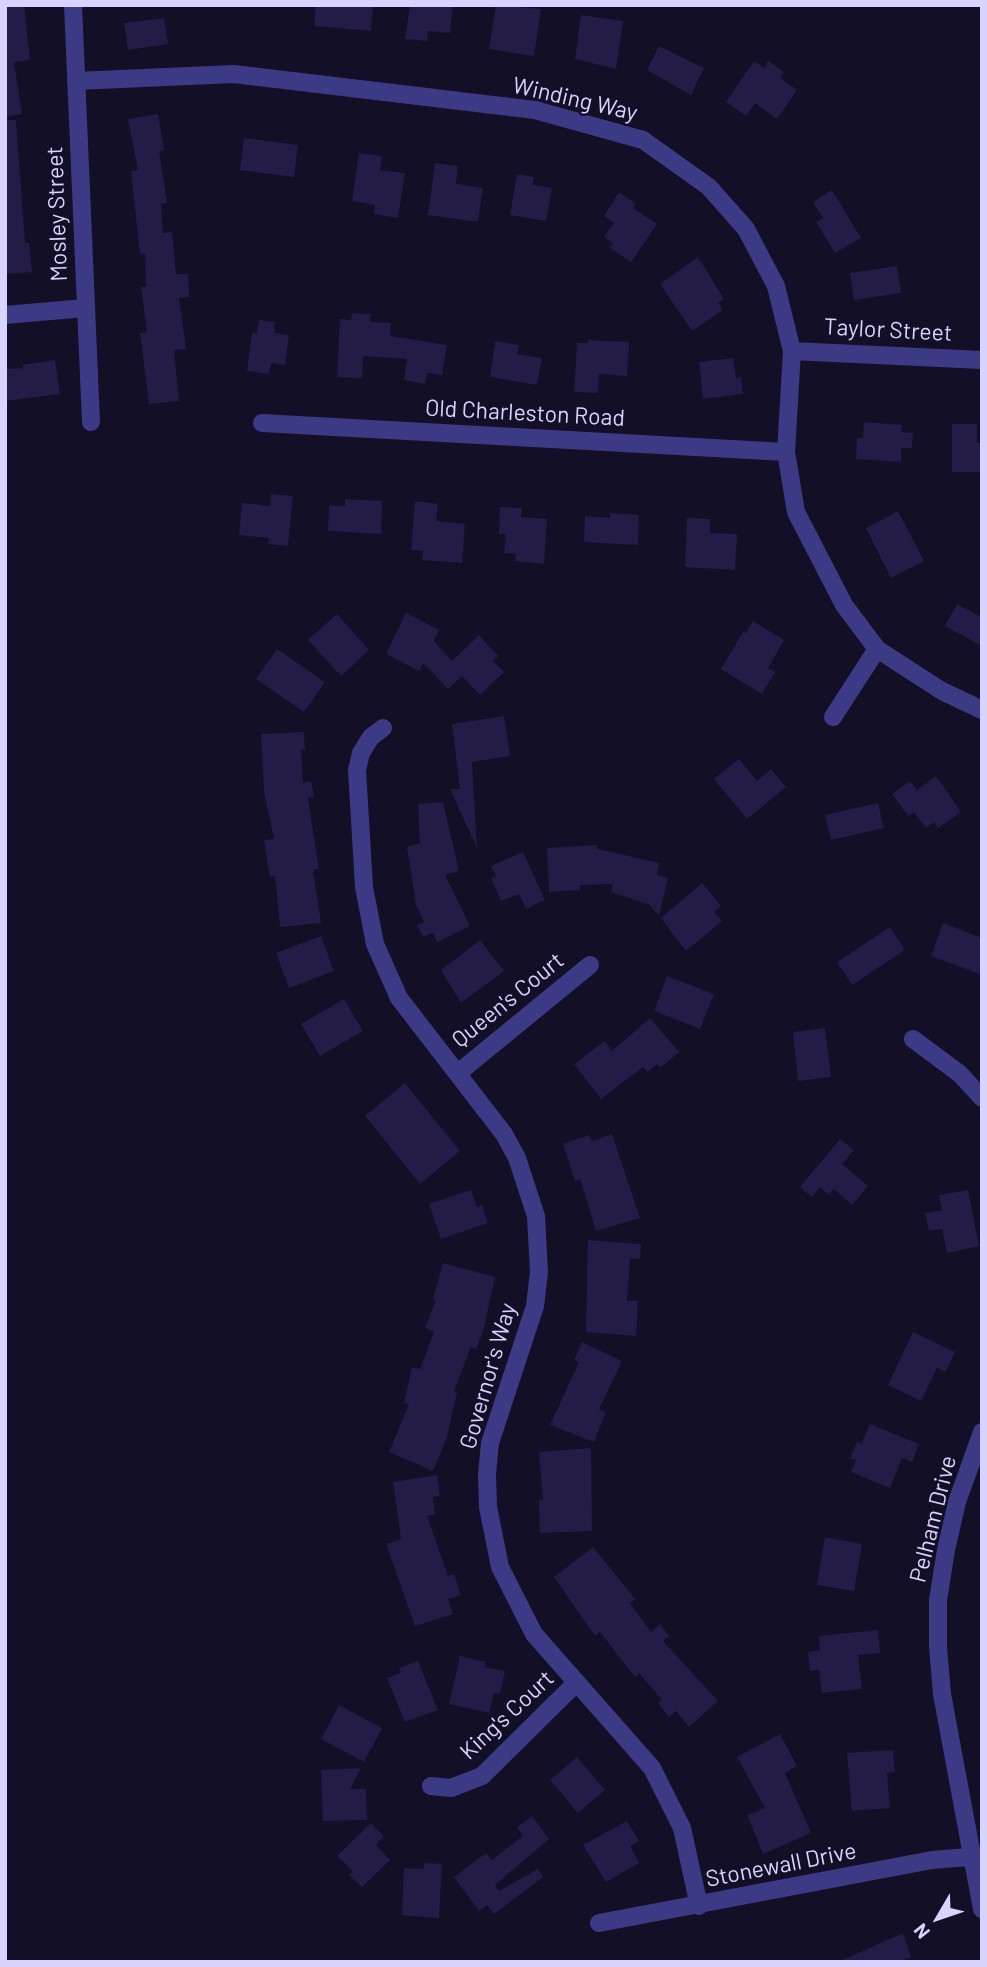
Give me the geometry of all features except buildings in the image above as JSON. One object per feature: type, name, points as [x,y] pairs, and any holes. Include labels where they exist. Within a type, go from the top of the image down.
[{"type":"street","name":"Mosley Street","points":[[73,5],[91,422]]},
{"type":"street","name":"Winding Way","points":[[76,81],[233,74],[536,110],[643,140],[709,187],[746,229],[776,286],[792,351],[786,452],[796,512],[813,550],[844,605],[877,649],[942,691],[982,710]]},
{"type":"street","points":[[5,315],[85,309]]},
{"type":"street","name":"Taylor Street","points":[[792,351],[982,360]]},
{"type":"street","name":"Old Charleston Road","points":[[262,424],[786,452]]},
{"type":"street","points":[[833,718],[877,649]]},
{"type":"street","name":"Governor's Way","points":[[383,728],[361,752],[358,770],[367,913],[384,969],[399,998],[492,1115],[517,1158],[531,1196],[538,1237],[535,1306],[490,1443],[487,1474],[492,1534],[500,1567],[523,1617],[550,1656],[652,1768],[672,1803],[691,1860],[699,1906]]},
{"type":"street","name":"Queen's Court","points":[[458,1073],[590,965]]},
{"type":"street","points":[[913,1039],[960,1074],[982,1098]]},
{"type":"street","name":"Pelham Drive","points":[[982,1432],[957,1502],[938,1600],[942,1694],[977,1857],[982,1909]]},
{"type":"street","name":"King's Court","points":[[431,1786],[451,1788],[482,1776],[575,1684]]},
{"type":"street","name":"Stonewall Drive","points":[[599,1923],[932,1860],[977,1857]]}]
